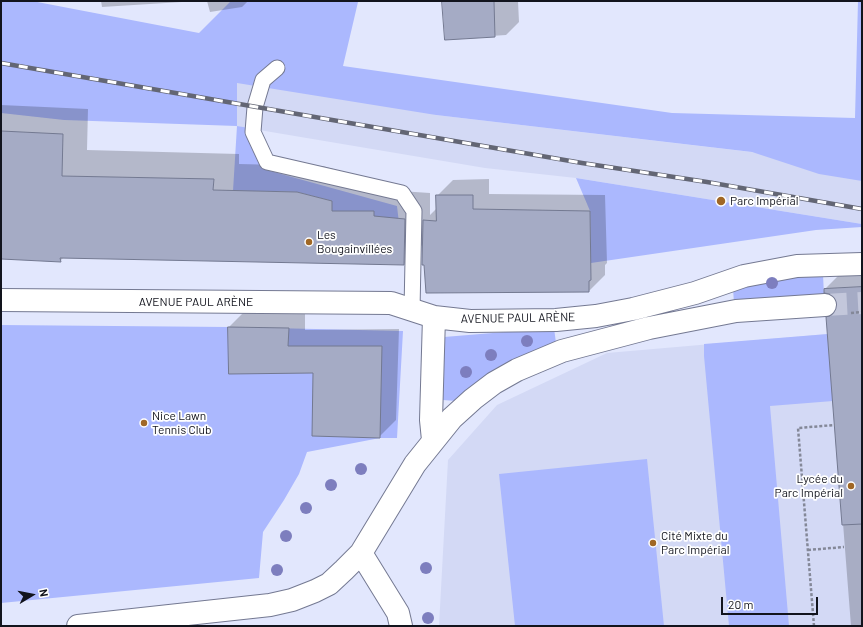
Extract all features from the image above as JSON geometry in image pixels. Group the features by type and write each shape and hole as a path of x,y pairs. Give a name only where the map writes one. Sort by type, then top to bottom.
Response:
{"street":[{"name":"AVENUE PAUL ARÈNE","path":"1,300 392,303 434,317 478,321 556,320 596,316 633,309 695,293 744,276 797,266 862,264"},
{"path":"78,626 270,605 292,600 329,584 361,553 415,464 452,418 494,383 517,370 562,351 624,333 736,311 825,305"},
{"path":"433,440 431,420 434,317"},
{"path":"361,553 398,612 401,626"}],"lane":[{"path":"277,68 263,80 255,107 253,132 267,162 402,193 414,211 412,310"}],"path":[{"path":"814,626 798,428 835,425"},
{"path":"808,550 844,547"}],"shaded area":[{"path":"1,1 32,1 436,115 862,165 862,224 576,178 485,168 63,97"},
{"path":"1,1 32,1 199,33 231,1 371,1 358,2 343,66 672,113 855,118 858,1 862,1 862,181 819,174 752,152 436,115 237,83 237,126 64,120 1,113"},
{"path":"237,126 249,128 263,169 397,206 404,265 374,216 373,211 332,211 332,201 297,192 254,191 252,223 231,223"},
{"path":"576,178 862,224 862,227 816,230 591,263 590,211"},
{"path":"775,274 823,274 824,296 734,303 733,289"},
{"name":"Nice Lawn Tennis Club","path":"1,325 228,327 403,331 397,438 380,438 307,452 299,474 263,532 259,578 1,603"},
{"path":"554,328 556,343 456,401 443,400 444,337"},
{"name":"Cité Mixte du Parc Impérial","path":"862,331 862,626 439,626 448,460 497,405 607,353"},
{"path":"828,334 833,401 770,406 789,626 729,626 704,344"},
{"path":"647,459 664,626 515,626 499,474"}],"building":[{"path":"442,1 494,1 495,37 445,40"},
{"path":"1,131 63,134 62,176 214,179 213,190 297,192 332,201 332,211 374,211 374,216 405,219 404,265 60,258 61,262 1,259"},
{"path":"436,195 473,195 473,209 590,211 591,280 589,281 589,292 426,293 424,265 422,265 423,220 436,221"},
{"name":"Lycée du Parc Impérial","path":"862,287 862,524 842,525 826,317 832,315 836,310 837,305 835,298 830,294 824,293 824,289"},
{"path":"228,327 289,328 288,346 382,346 380,438 312,436 313,373 229,374"}],"tunnel":[{"path":"825,305 862,303"}],"railway":[{"path":"1,63 582,163 707,182 862,209"}],"place":[{"name":"Parc Impérial","path":"721,201"},
{"name":"Les Bougainvillées","path":"309,242"},
{"name":"Nice Lawn Tennis Club","path":"144,423"},
{"name":"Lycée du Parc Impérial","path":"851,486"},
{"name":"Cité Mixte du Parc Impérial","path":"653,543"}]}
